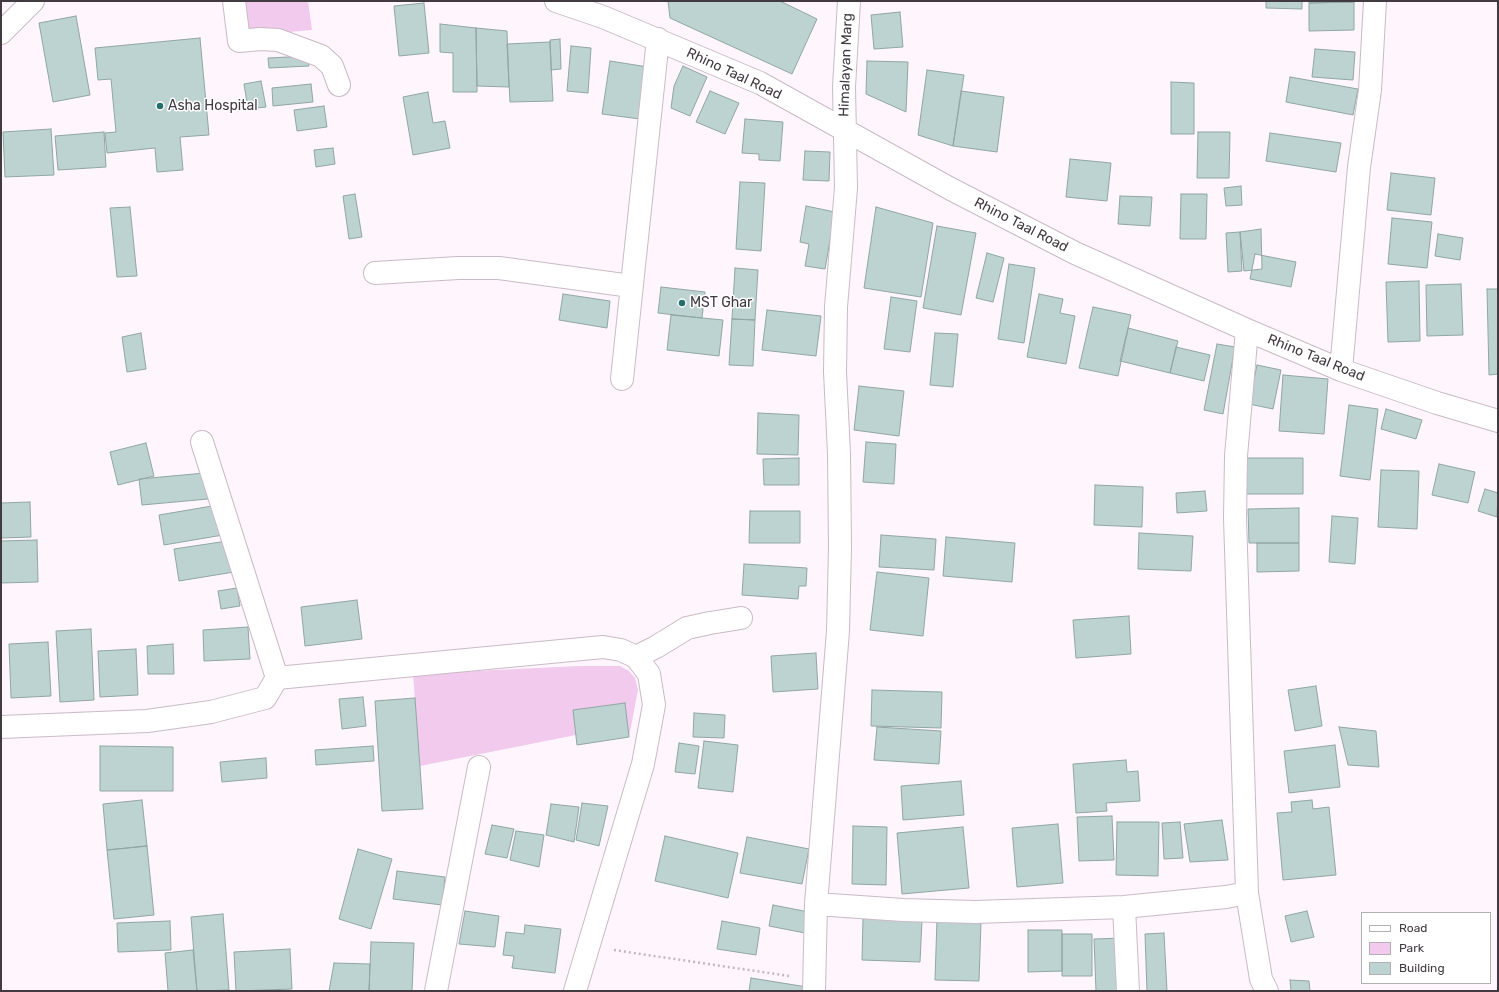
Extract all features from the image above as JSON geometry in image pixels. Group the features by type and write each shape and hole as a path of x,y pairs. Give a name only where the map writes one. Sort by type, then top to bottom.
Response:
{"street":[{"path":"1,33 33,1"},
{"path":"234,1 239,41 260,39 278,40 321,56 332,66 339,85"},
{"name":"Rhino Taal Road","path":"556,1 603,17 658,39 760,83 949,188 1075,253 1247,330 1341,370 1436,403 1498,421"},
{"name":"Himalayan Marg","path":"814,985 816,904 838,631 840,547 836,307 846,188 844,87 848,1"},
{"path":"1341,370 1359,167 1370,90 1375,1"},
{"path":"622,379 658,39"},
{"path":"375,273 458,268 499,268 631,286"},
{"path":"1247,330 1236,456 1235,518 1247,893 1261,979 1267,991"},
{"path":"1,727 147,721 211,712 265,698 277,678 202,442"},
{"path":"636,656 656,647 687,628 741,618"},
{"path":"277,678 603,647 621,650 636,656 649,674 654,705 643,764 576,991"},
{"path":"436,991 479,767"},
{"path":"816,904 902,910 975,912 1124,907 1226,897 1247,893"},
{"path":"1124,907 1128,991"}],"path":[{"path":"590,946 814,985"}],"green space":[{"path":"242,1 308,1 312,30 254,35 245,28"},
{"path":"579,666 620,666 629,671 635,678 638,690 629,737 625,703 573,710 576,735 420,766 413,674"}],"building":[{"path":"668,1 780,1 817,19 792,74 670,18"},
{"path":"1266,1 1302,1 1302,9 1266,8"},
{"path":"1309,1 1354,1 1354,2 1309,3"},
{"path":"1354,2 1354,30 1309,31 1309,3"},
{"path":"424,3 429,53 399,56 394,6"},
{"path":"900,12 903,47 874,49 871,15"},
{"path":"76,16 90,95 53,102 39,23"},
{"path":"440,24 476,28 477,92 453,92 453,53 440,52"},
{"path":"476,28 507,31 509,87 477,86"},
{"name":"Asha Hospital","path":"200,38 209,135 180,137 183,170 157,172 155,148 107,153 105,133 116,132 111,79 98,80 95,48"},
{"path":"560,39 561,69 551,70 550,40"},
{"path":"550,42 553,101 510,102 507,44"},
{"path":"571,46 591,48 588,93 567,91"},
{"path":"1315,49 1355,52 1353,80 1312,77"},
{"path":"308,56 309,66 269,68 268,58"},
{"path":"610,61 648,67 640,119 602,114"},
{"path":"867,61 908,62 906,112 866,94"},
{"path":"683,66 707,77 690,116 671,108 674,86"},
{"path":"927,70 964,75 953,146 918,135"},
{"path":"1290,77 1358,89 1353,115 1286,102"},
{"path":"261,81 266,107 248,109 244,84"},
{"path":"1171,82 1194,83 1194,134 1171,134"},
{"path":"311,84 313,102 273,106 272,88"},
{"path":"710,91 739,103 725,134 696,122"},
{"path":"961,91 1004,97 997,152 953,146"},
{"path":"428,92 433,123 445,121 450,148 413,155 403,97"},
{"path":"324,106 327,127 297,131 294,110"},
{"path":"745,119 783,122 780,161 759,160 759,154 742,153"},
{"path":"51,129 54,175 5,177 3,132"},
{"path":"104,132 106,167 58,170 55,136"},
{"path":"1198,132 1230,132 1229,178 1197,178"},
{"path":"1270,133 1341,143 1336,172 1266,161"},
{"path":"333,148 335,164 316,167 314,150"},
{"path":"805,151 830,152 829,181 803,180"},
{"path":"1070,159 1111,163 1107,201 1066,197"},
{"path":"1391,173 1435,178 1431,215 1387,210"},
{"path":"740,182 765,183 761,251 736,249"},
{"path":"1241,186 1242,205 1226,206 1224,188"},
{"path":"355,194 362,237 349,239 343,196"},
{"path":"1181,194 1207,194 1206,239 1180,239"},
{"path":"1120,196 1152,197 1150,226 1118,224"},
{"path":"806,206 835,212 825,269 805,266 809,244 800,242"},
{"path":"130,207 137,276 117,277 110,208"},
{"path":"876,207 933,223 921,297 864,288"},
{"path":"1392,218 1432,222 1427,268 1388,264"},
{"path":"937,226 976,233 961,315 923,308"},
{"path":"1261,229 1262,269 1244,271 1240,232"},
{"path":"1240,232 1242,271 1228,272 1226,233"},
{"path":"1438,234 1463,238 1460,260 1435,256"},
{"path":"987,253 1004,258 993,302 976,298"},
{"path":"1255,254 1296,262 1291,287 1250,279"},
{"path":"1009,264 1035,268 1024,343 998,339"},
{"path":"735,268 758,270 755,320 732,319"},
{"path":"1419,281 1420,341 1388,342 1386,282"},
{"path":"1461,284 1463,335 1427,336 1426,285"},
{"name":"MST Ghar","path":"661,287 705,292 702,318 658,313"},
{"path":"1487,289 1498,289 1498,374 1489,375"},
{"path":"563,294 610,301 607,328 559,320"},
{"path":"1039,294 1063,299 1060,313 1075,316 1066,364 1027,357"},
{"path":"891,297 917,301 910,352 884,349"},
{"path":"1093,307 1131,315 1118,376 1079,368"},
{"path":"767,310 821,316 816,356 762,350"},
{"path":"671,315 723,320 719,356 667,350"},
{"path":"732,319 755,320 753,366 729,365"},
{"path":"1128,328 1178,341 1170,373 1120,361"},
{"path":"141,333 146,369 127,372 122,337"},
{"path":"935,333 958,334 953,387 930,385"},
{"path":"1217,344 1235,347 1223,414 1204,410"},
{"path":"1176,347 1210,355 1204,381 1170,373"},
{"path":"1257,365 1281,370 1273,409 1249,404"},
{"path":"1283,375 1328,379 1324,434 1279,431"},
{"path":"859,386 904,391 899,436 854,430"},
{"path":"1349,405 1378,409 1370,480 1340,476"},
{"path":"1386,409 1422,420 1416,439 1381,429"},
{"path":"758,413 799,415 798,455 757,454"},
{"path":"866,442 896,444 894,484 863,482"},
{"path":"146,443 154,476 118,485 110,452"},
{"path":"799,458 799,485 764,485 763,459"},
{"path":"1245,458 1303,458 1303,494 1245,494"},
{"path":"1439,464 1475,472 1468,503 1432,495"},
{"path":"1381,470 1419,471 1417,529 1378,527"},
{"path":"205,473 208,499 142,505 139,479"},
{"path":"1095,485 1143,487 1142,527 1094,525"},
{"path":"1485,489 1498,493 1497,517 1478,511"},
{"path":"1205,491 1207,511 1177,513 1176,493"},
{"path":"30,502 31,537 1,538 1,503"},
{"path":"218,505 223,535 164,545 159,515"},
{"path":"1299,508 1299,543 1249,543 1248,509"},
{"path":"750,511 800,511 800,543 749,543"},
{"path":"1332,516 1358,518 1355,564 1329,562"},
{"path":"1139,533 1193,536 1191,571 1138,569"},
{"path":"881,535 936,539 934,570 879,567"},
{"path":"946,537 1015,543 1012,582 943,576"},
{"path":"37,540 38,582 1,583 1,541"},
{"path":"234,540 240,571 179,581 174,549"},
{"path":"1257,543 1299,543 1299,571 1257,572"},
{"path":"744,564 807,568 806,586 799,586 798,599 742,595"},
{"path":"877,572 929,578 923,636 870,630"},
{"path":"237,588 240,606 221,609 218,591"},
{"path":"357,600 362,639 305,646 301,607"},
{"path":"1129,616 1131,654 1076,658 1073,620"},
{"path":"248,627 250,659 204,661 203,630"},
{"path":"91,629 94,700 60,702 56,631"},
{"path":"48,642 51,696 11,698 9,644"},
{"path":"173,644 174,674 148,674 147,646"},
{"path":"136,649 138,695 100,697 98,651"},
{"path":"816,653 818,689 773,692 771,656"},
{"path":"1316,686 1322,726 1295,731 1288,690"},
{"path":"872,690 942,692 941,728 871,726"},
{"path":"363,697 366,726 342,729 339,699"},
{"path":"415,698 423,809 382,811 375,701"},
{"path":"625,703 629,737 577,745 573,710"},
{"path":"694,713 725,715 724,738 693,737"},
{"path":"877,727 941,731 939,764 874,760"},
{"path":"1339,727 1376,731 1379,767 1348,765"},
{"path":"704,741 738,745 733,792 698,788"},
{"path":"679,743 699,746 695,774 675,772"},
{"path":"1335,745 1340,787 1289,793 1284,751"},
{"path":"100,746 173,747 173,791 100,791"},
{"path":"373,746 374,761 316,765 315,750"},
{"path":"266,758 267,778 222,782 220,762"},
{"path":"1126,760 1127,772 1138,771 1140,801 1106,803 1107,811 1076,813 1073,764"},
{"path":"961,781 964,815 903,820 901,786"},
{"path":"142,800 147,846 107,850 103,804"},
{"path":"1312,800 1313,809 1329,807 1336,875 1283,880 1277,813 1292,812 1291,802"},
{"path":"582,803 608,806 599,846 576,840"},
{"path":"551,804 579,807 574,842 546,835"},
{"path":"1112,816 1114,860 1079,861 1077,817"},
{"path":"1222,820 1228,860 1190,862 1184,824"},
{"path":"1117,822 1159,822 1158,876 1116,875"},
{"path":"1180,822 1183,858 1164,859 1162,823"},
{"path":"1058,824 1063,883 1017,887 1012,828"},
{"path":"492,825 514,829 507,858 485,854"},
{"path":"853,826 887,827 886,885 852,884"},
{"path":"963,827 969,888 902,894 897,833"},
{"path":"516,831 544,835 539,867 510,860"},
{"path":"665,836 738,853 728,898 655,881"},
{"path":"747,837 809,849 802,884 740,873"},
{"path":"147,846 154,915 114,919 107,850"},
{"path":"358,849 392,859 371,929 339,919"},
{"path":"397,871 445,877 442,905 393,899"},
{"path":"773,905 809,912 805,933 769,926"},
{"path":"465,911 499,916 495,947 459,944"},
{"path":"1307,911 1314,937 1291,942 1285,916"},
{"path":"223,914 229,990 197,991 191,917"},
{"path":"863,918 922,920 920,962 862,960"},
{"path":"937,920 981,922 979,981 935,980"},
{"path":"170,921 171,950 118,952 117,923"},
{"path":"722,921 760,928 756,955 717,949"},
{"path":"525,925 561,929 555,973 512,968 514,956 503,955 506,932 524,934"},
{"path":"1028,930 1062,930 1062,971 1028,972"},
{"path":"1164,933 1167,991 1147,991 1145,934"},
{"path":"1062,934 1092,934 1092,976 1062,976"},
{"path":"1122,938 1123,991 1096,991 1094,939"},
{"path":"371,942 414,943 412,991 369,991"},
{"path":"290,949 292,989 236,991 234,952"},
{"path":"193,950 197,991 168,991 165,953"},
{"path":"334,963 370,964 369,991 329,991"},
{"path":"751,978 807,987 806,991 749,991"},
{"path":"1290,980 1309,981 1310,991 1291,991"}],"place":[{"name":"Asha Hospital","path":"160,106"},
{"name":"MST Ghar","path":"682,303"}]}
